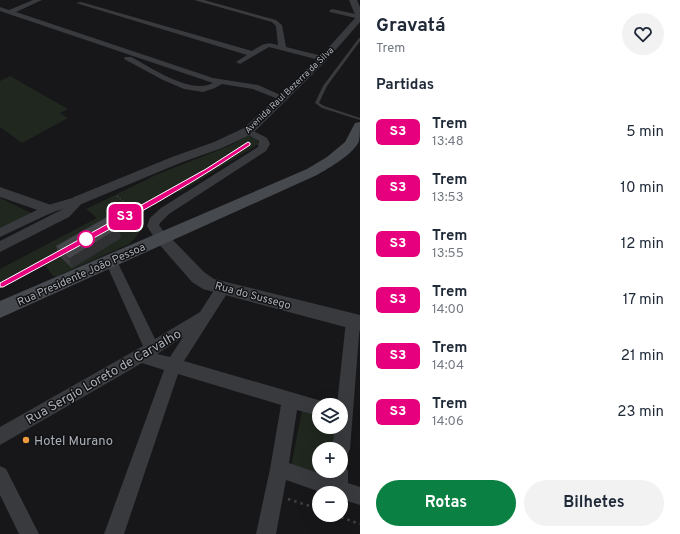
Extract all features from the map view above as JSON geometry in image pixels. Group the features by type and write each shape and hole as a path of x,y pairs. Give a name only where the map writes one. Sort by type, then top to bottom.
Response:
{"main road":[{"name":"Rua Presidente João Pessoa","path":"0,310 312,172 332,160 351,144 359,128"}],"street":[{"path":"10,12 39,0"},
{"path":"197,0 269,19 278,23 282,47"},
{"path":"352,0 360,17"},
{"path":"79,2 253,54"},
{"path":"0,9 220,82 255,86 283,98"},
{"path":"332,11 360,17"},
{"name":"Avenida Raul Bezerra da Silva","path":"0,234 49,209 79,200 110,188 176,160 218,145 248,131 323,59 360,17"},
{"path":"91,39 97,45 188,87 202,90 214,86 220,82"},
{"path":"240,62 267,45 282,47 323,59"},
{"path":"163,76 179,68"},
{"path":"163,239 153,226 154,221 165,211 262,149 265,144 264,140 248,131"},
{"path":"0,192 65,214"},
{"name":"Avenida Raul Bezerra da Silva","path":"0,247 65,214 79,200"},
{"name":"Rua do Sussego","path":"163,239 198,277 210,284 356,322"},
{"path":"111,261 146,352 173,366 312,406"},
{"path":"114,534 173,366 223,288"},
{"name":"Rua Sergio Loreto de Carvalho","path":"0,436 146,352 206,315"},
{"path":"345,398 356,322"},
{"path":"266,534 279,469 290,400"},
{"path":"279,469 338,479 360,496"},
{"path":"0,474 30,534"}],"lane":[{"path":"359,128 317,103 325,86 360,39"}],"path":[{"path":"110,188 130,209 134,211 148,202 152,202 165,211"},
{"path":"274,494 312,507"},
{"path":"348,520 360,524"}],"shaded area":[{"path":"10,76 68,109 60,113 68,118 22,143 0,127 0,81"},
{"path":"249,135 255,137 259,144 180,192 175,190 132,214 142,222 141,229 129,244 57,276 53,276 45,265 131,214 0,288 0,269 97,218 86,209 156,175 229,146"},
{"path":"0,198 31,213 31,215 0,231"},
{"path":"302,411 312,414 312,434 337,434 337,442 312,442 312,472 291,466"}],"building":[{"path":"107,217 119,228 69,259 56,246"}],"railway":[{"path":"104,229 208,170 246,145"},
{"path":"0,285 69,248"}],"train":[{"name":"S3","path":"0,285 77,244 208,170 248,144"}],"place":[{"name":"Hotel Murano","path":"26,440"}]}
